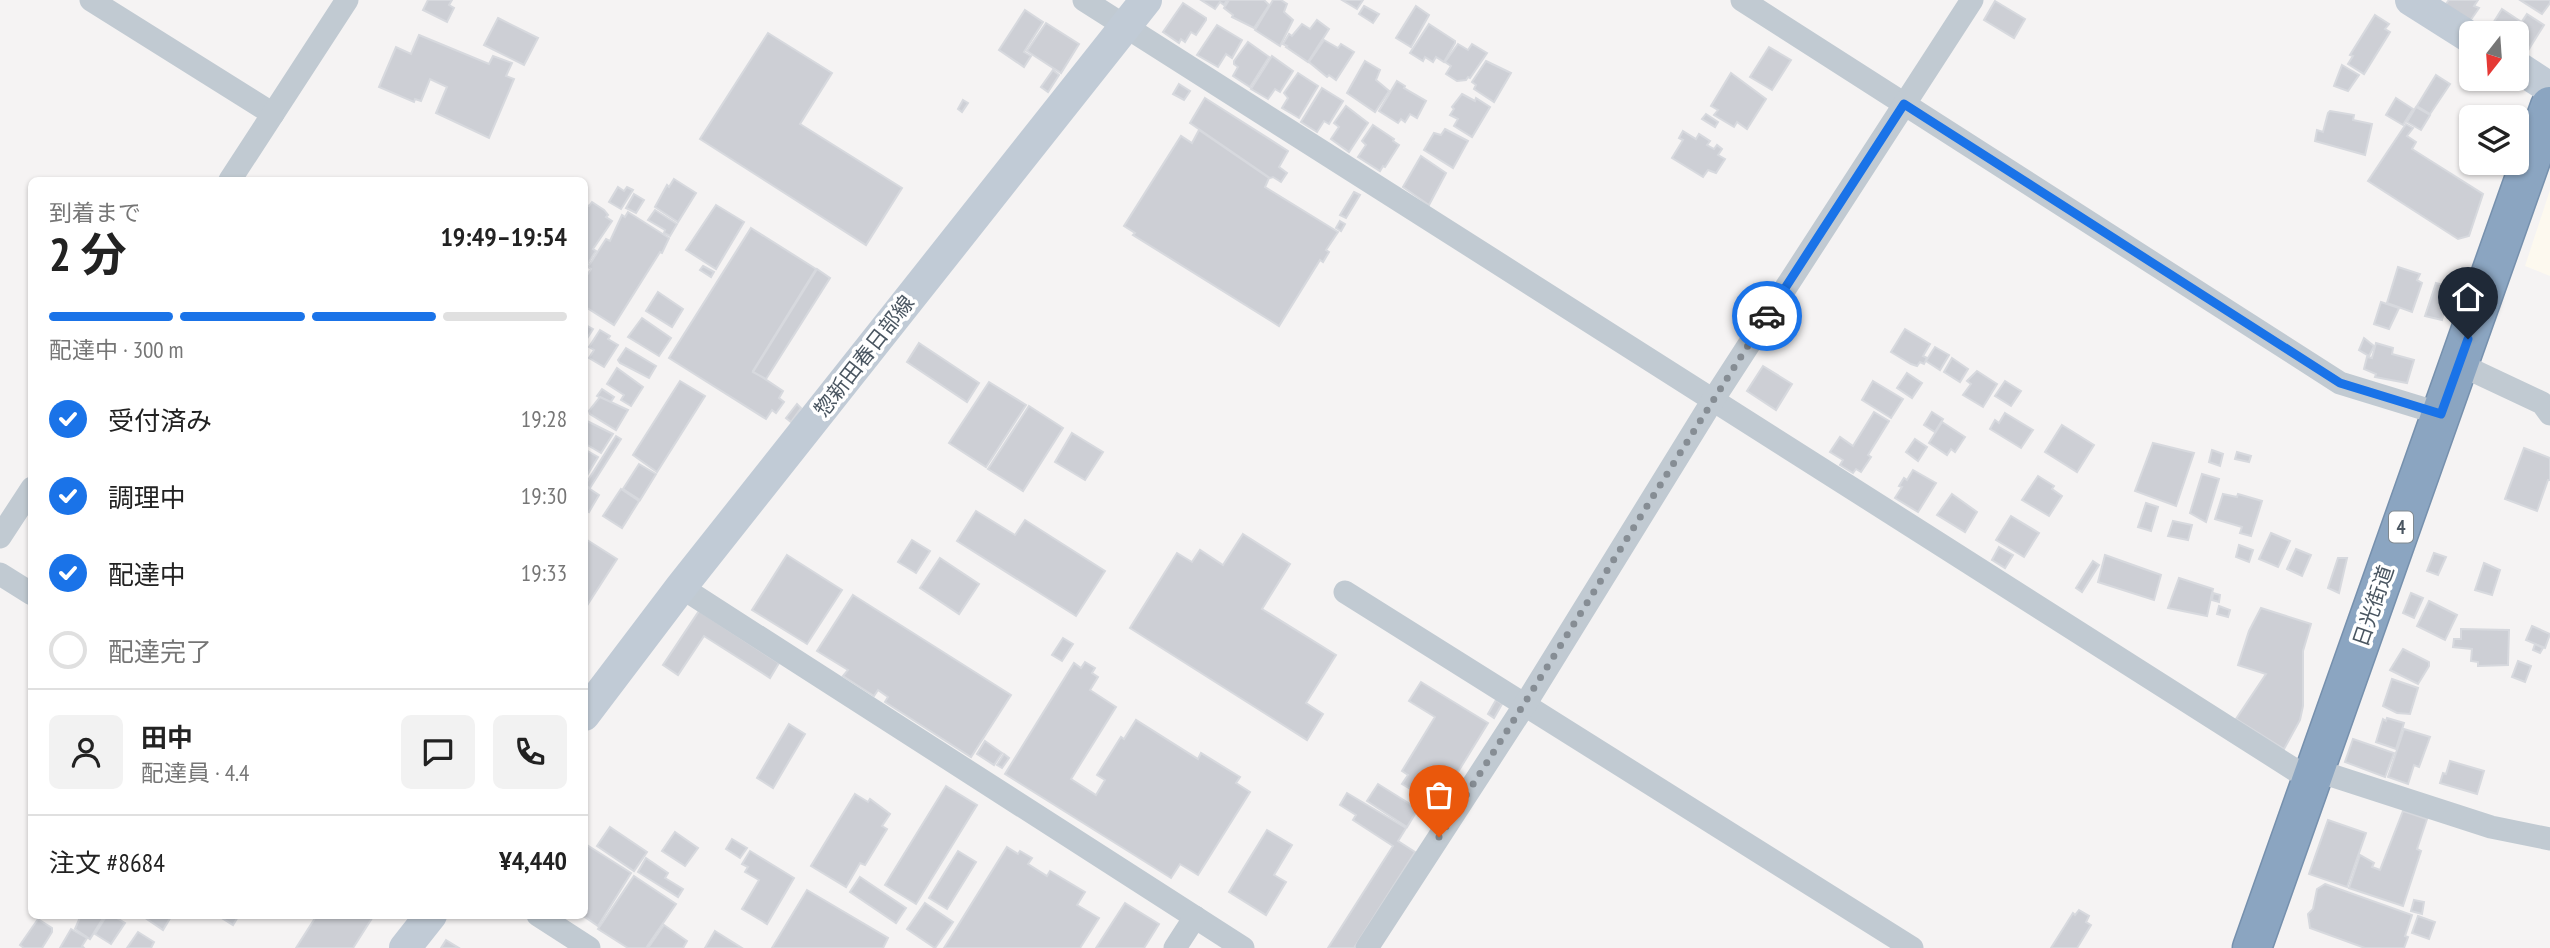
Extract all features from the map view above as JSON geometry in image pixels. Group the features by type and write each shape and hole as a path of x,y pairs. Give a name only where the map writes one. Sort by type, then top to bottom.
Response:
{"highway":[{"name":"日光街道","path":"2252,948 2550,103"}],"main road":[{"name":"惣新田春日部線","path":"588,710 681,587 1146,0"},
{"path":"2412,0 2459,30"},
{"path":"2529,80 2550,103"},
{"path":"405,948 428,919"}],"street":[{"path":"91,0 273,114"},
{"path":"232,177 347,0"},
{"path":"1084,0 2295,770 2315,770 2491,827 2550,839"},
{"path":"1742,0 2340,383 2441,414"},
{"path":"1367,948 1525,703 1713,400 1972,0"},
{"path":"2459,364 2542,403 2550,414"},
{"path":"0,537 28,494"},
{"path":"0,574 28,592"},
{"path":"681,587 1243,948"},
{"path":"1345,592 1912,948"},
{"path":"1175,948 1195,917"},
{"path":"544,919 589,948"}],"shaded area":[{"path":"2550,190 2550,276 2525,266"}],"building":[{"path":"428,0 452,0 449,5 454,8 447,22 423,10"},
{"path":"1201,0 1227,0 1224,5 1220,2 1215,9"},
{"path":"1229,0 1264,0 1269,5 1254,28 1232,17 1224,8"},
{"path":"1273,0 1281,0 1287,4 1284,12 1293,20 1280,46 1255,30"},
{"path":"1342,0 1363,0 1357,9"},
{"path":"2449,0 2478,0 2474,6 2479,8 2470,21 2445,5"},
{"path":"2520,0 2550,0 2550,3 2542,14"},
{"path":"1995,1 2025,19 2014,38 1984,20"},
{"path":"1183,3 1206,20 1196,35 1191,32 1185,42 1181,39 1179,43 1163,32"},
{"path":"1364,6 1379,14 1373,23 1359,14"},
{"path":"1416,6 1429,15 1411,47 1396,38"},
{"path":"2502,9 2520,21 2494,21"},
{"path":"1025,10 1043,22 1024,52 1031,56 1024,67 999,50"},
{"path":"2527,14 2544,25 2529,49 2529,21 2522,21"},
{"path":"2375,15 2389,24 2385,29 2390,32 2364,74 2348,64 2353,56 2350,55"},
{"path":"498,18 538,38 524,65 484,45"},
{"path":"1317,20 1329,29 1308,62 1283,44 1289,34 1292,36 1302,24 1310,29"},
{"path":"1046,23 1079,44 1061,73 1027,51"},
{"path":"1429,24 1455,41 1444,62 1436,57 1433,62 1425,57 1423,61 1410,53"},
{"path":"1217,25 1242,40 1232,58 1226,54 1218,67 1197,55"},
{"path":"768,33 832,73 800,124 902,188 866,245 700,139"},
{"path":"419,35 489,64 493,56 512,63 506,76 514,79 489,138 436,113 447,87 430,79 421,101 415,99 414,102 379,87 396,47 411,54"},
{"path":"1324,40 1338,48 1341,44 1354,52 1336,80 1329,75 1327,77 1309,62"},
{"path":"1248,42 1269,57 1250,87 1233,76 1238,67 1234,61"},
{"path":"1458,44 1468,50 1472,44 1487,53 1470,78 1457,81 1446,74 1451,66 1445,62"},
{"path":"1769,47 1791,60 1772,90 1750,77"},
{"path":"1272,56 1293,71 1280,92 1275,89 1268,99 1251,89"},
{"path":"1365,61 1380,70 1376,80 1389,91 1375,112 1347,93"},
{"path":"1486,61 1511,73 1494,102 1474,89 1476,85 1472,82"},
{"path":"2342,65 2359,75 2348,91 2334,86"},
{"path":"1053,70 1059,75 1048,92 1041,87"},
{"path":"1298,73 1318,86 1299,118 1282,108 1288,98 1284,93"},
{"path":"1731,73 1766,99 1747,129 1737,122 1734,127 1714,115 1718,110 1711,106"},
{"path":"2436,75 2450,84 2430,114 2417,106"},
{"path":"1397,81 1426,101 1417,118 1410,114 1405,122 1401,119 1398,123 1379,111"},
{"path":"1179,84 1190,91 1184,100 1173,94"},
{"path":"1322,88 1343,101 1329,124 1324,121 1317,132 1301,122"},
{"path":"1462,94 1475,101 1476,98 1490,107 1472,137 1454,126 1458,119 1450,115 1454,109 1452,107"},
{"path":"1205,98 1288,151 1279,167 1287,173 1281,182 1270,178 1190,123"},
{"path":"2396,98 2413,109 2403,125 2386,115"},
{"path":"963,100 968,103 962,112 958,109"},
{"path":"1346,106 1368,123 1349,152 1331,139 1339,127 1334,123"},
{"path":"2416,107 2430,115 2421,130 2407,122"},
{"path":"2330,111 2354,115 2353,120 2372,124 2365,155 2315,141 2317,130 2323,132"},
{"path":"1706,114 1718,122 1715,127 1702,119"},
{"path":"2406,124 2413,128 2407,136 2416,142 2412,149 2483,194 2469,236 2458,239 2368,181"},
{"path":"1373,125 1399,145 1380,171 1358,157 1366,145 1362,141"},
{"path":"1445,129 1468,141 1453,168 1424,150 1434,133 1441,135"},
{"path":"1199,130 1269,178 1265,187 1338,232 1326,250 1329,252 1323,262 1320,260 1279,326 1133,235 1135,233 1124,226 1181,136 1192,143"},
{"path":"1683,131 1696,139 1699,134 1710,141 1707,145 1714,149 1717,145 1722,149 1718,155 1725,159 1716,173 1708,170 1703,177 1672,158 1683,140 1679,138"},
{"path":"1421,156 1446,173 1429,205 1403,187"},
{"path":"674,179 696,193 678,222 655,207 667,185 669,187"},
{"path":"618,187 624,191 627,187 633,190 621,209 609,202"},
{"path":"1354,192 1360,195 1346,218 1340,215"},
{"path":"634,194 644,200 636,213 626,208"},
{"path":"592,202 604,210 608,215 606,217 612,221 593,249 596,251 588,263 588,206"},
{"path":"716,205 744,222 716,269 686,250"},
{"path":"655,210 677,224 670,236 648,220"},
{"path":"628,212 669,238 614,325 588,309 588,274 591,269 588,267 606,239 610,241 622,215 625,217"},
{"path":"1340,221 1345,224 1341,231 1336,228"},
{"path":"751,228 816,269 753,371 783,391 779,398 784,402 776,413 772,410 766,419 669,358"},
{"path":"703,266 714,272 711,277 700,270"},
{"path":"2398,267 2420,274 2417,280 2422,283 2412,312 2387,303"},
{"path":"817,269 830,278 766,379 753,372"},
{"path":"2436,283 2450,287 2442,320 2425,316"},
{"path":"658,292 683,309 672,327 646,311"},
{"path":"2381,302 2399,308 2389,329 2374,324"},
{"path":"642,318 671,338 659,356 628,337"},
{"path":"1905,329 1930,344 1923,356 1927,358 1924,364 1911,364 1891,352"},
{"path":"600,330 618,345 604,367 589,358 594,350 589,347"},
{"path":"2364,338 2374,346 2369,356 2359,350"},
{"path":"919,343 979,383 967,402 907,362"},
{"path":"2376,343 2393,348 2392,354 2414,360 2407,383 2375,377 2376,374 2364,369 2367,357 2372,358"},
{"path":"1935,347 1949,355 1940,370 1926,361"},
{"path":"626,348 656,366 649,378 620,363 618,360"},
{"path":"1952,358 1968,369 1960,382 1944,372"},
{"path":"1763,366 1792,384 1776,410 1747,391"},
{"path":"617,368 643,387 631,406 621,400 624,395 607,384"},
{"path":"1977,371 1997,384 1983,407 1963,395 1971,384 1967,381"},
{"path":"1907,373 1922,383 1912,398 1897,388"},
{"path":"680,381 705,396 657,472 633,455"},
{"path":"1873,381 1903,399 1891,418 1862,400"},
{"path":"2005,381 2021,391 2011,406 1995,396"},
{"path":"989,382 1026,405 986,467 949,443"},
{"path":"602,389 614,397 610,403 597,396"},
{"path":"600,397 628,410 616,430 590,414 589,411"},
{"path":"797,404 801,408 791,422 786,418"},
{"path":"1029,406 1063,428 1023,491 988,469"},
{"path":"1874,412 1889,421 1861,472 1856,469 1853,473 1840,465 1843,460 1830,452 1840,437 1853,446"},
{"path":"1932,412 1943,419 1935,432 1924,425"},
{"path":"2005,413 2033,430 2021,448 1990,429 1995,420 1999,423"},
{"path":"588,422 613,434 601,453 588,445"},
{"path":"1942,422 1965,437 1955,452 1951,449 1947,455 1929,443"},
{"path":"2062,425 2094,445 2077,472 2045,452"},
{"path":"1072,433 1103,452 1085,480 1055,462"},
{"path":"616,436 621,439 590,488 588,480"},
{"path":"1915,439 1927,447 1918,461 1906,452"},
{"path":"2153,443 2194,453 2176,506 2135,491"},
{"path":"2524,448 2550,458 2550,480 2537,511 2505,499"},
{"path":"2212,450 2223,454 2220,466 2209,462"},
{"path":"588,451 598,457 588,474"},
{"path":"2237,452 2251,456 2249,462 2235,459"},
{"path":"639,464 656,474 640,500 623,489"},
{"path":"1913,470 1936,483 1918,512 1895,498 1904,478 1907,480"},
{"path":"2202,474 2219,479 2206,522 2190,513"},
{"path":"2038,476 2054,486 2052,489 2062,496 2049,516 2022,500"},
{"path":"588,488 599,495 588,511"},
{"path":"621,489 639,501 622,528 603,516"},
{"path":"1952,494 1977,512 1965,532 1937,515"},
{"path":"2223,494 2237,497 2238,494 2262,501 2251,536 2240,533 2242,527 2215,519"},
{"path":"2146,503 2158,507 2151,531 2138,527"},
{"path":"976,511 1015,535 1025,520 1105,571 1076,616 957,541"},
{"path":"2011,516 2039,533 2024,557 1996,540"},
{"path":"2173,521 2192,525 2188,540 2168,536"},
{"path":"2271,533 2290,541 2278,567 2259,559"},
{"path":"1243,534 1290,564 1262,609 1336,655 1306,703 1323,714 1307,740 1130,628 1177,553 1192,562 1200,550 1223,565"},
{"path":"912,540 930,551 916,573 898,562"},
{"path":"588,541 617,559 588,604"},
{"path":"2239,545 2253,550 2249,562 2236,557"},
{"path":"1999,547 2013,555 2005,568 1992,560"},
{"path":"2296,549 2311,555 2302,576 2287,569"},
{"path":"2434,553 2446,557 2438,575 2427,571"},
{"path":"787,555 842,590 807,644 752,610"},
{"path":"2105,555 2161,575 2154,600 2098,582"},
{"path":"940,558 979,584 959,614 920,588"},
{"path":"2338,558 2347,558 2339,593 2328,588"},
{"path":"2093,561 2099,565 2082,592 2076,588"},
{"path":"2484,563 2500,570 2492,595 2475,590"},
{"path":"2179,578 2213,589 2207,616 2168,608"},
{"path":"2213,593 2220,595 2219,602 2212,600"},
{"path":"2411,593 2423,598 2414,618 2403,613"},
{"path":"853,595 1011,695 971,757 885,702 888,697 878,690 874,696 843,676 848,670 817,651"},
{"path":"2429,601 2457,615 2445,640 2417,626"},
{"path":"2219,606 2230,610 2228,617 2217,614"},
{"path":"2261,608 2311,624 2303,651 2303,706 2300,720 2284,749 2236,719 2266,674 2238,665 2249,631"},
{"path":"699,611 779,663 770,678 704,636 678,675 663,665"},
{"path":"2532,626 2550,634 2545,648 2526,640"},
{"path":"2461,629 2509,630 2508,665 2478,666 2478,662 2471,661 2472,649 2453,647 2454,639 2461,639"},
{"path":"1063,638 1073,644 1062,661 1052,655"},
{"path":"2535,644 2543,648 2540,653 2533,650"},
{"path":"2403,649 2429,662 2418,684 2390,670"},
{"path":"2518,661 2531,666 2525,682 2512,677"},
{"path":"1085,662 1095,668 1092,673 1098,677 1090,690 1116,707 1071,779 1096,795 1105,780 1097,775 1121,737 1124,739 1136,720 1198,759 1201,753 1240,777 1236,783 1250,792 1198,875 1180,864 1171,878 1005,774 1074,663 1081,668"},
{"path":"2392,679 2418,688 2410,714 2397,713 2383,706"},
{"path":"1421,682 1488,723 1442,798 1439,795 1434,803 1402,784 1408,775 1402,771 1435,717 1409,701"},
{"path":"1496,700 1502,704 1494,718 1488,714"},
{"path":"2387,718 2404,723 2396,749 2376,742 2383,719 2386,721"},
{"path":"789,724 805,734 773,788 757,778"},
{"path":"2404,729 2430,737 2419,767 2414,765 2408,784 2388,777"},
{"path":"2353,739 2394,753 2385,777 2345,762"},
{"path":"985,741 1002,753 994,765 977,754"},
{"path":"1004,754 1009,758 1002,768 997,765"},
{"path":"2450,761 2484,771 2477,794 2440,783"},
{"path":"1378,784 1418,809 1407,827 1367,801"},
{"path":"946,786 977,805 916,904 885,885"},
{"path":"1347,793 1406,828 1398,841 1415,852 1354,948 1328,948 1393,846 1353,820 1356,815 1340,805"},
{"path":"855,794 868,802 870,799 890,814 882,826 887,829 865,865 860,863 846,887 811,866"},
{"path":"2403,811 2427,819 2417,849 2421,851 2403,906 2349,888 2360,855 2374,863 2372,867 2380,870"},
{"path":"2328,820 2366,833 2347,887 2309,874"},
{"path":"610,827 647,852 634,871 597,846"},
{"path":"1267,830 1292,845 1274,875 1286,882 1266,915 1229,892"},
{"path":"675,832 698,848 685,866 662,851"},
{"path":"732,839 747,848 740,858 726,849"},
{"path":"588,846 631,873 598,926 588,919"},
{"path":"1007,847 1032,858 1028,864 1047,876 1050,871 1085,892 1077,905 1099,918 1080,948 944,948"},
{"path":"750,851 794,878 767,924 742,909 759,880 745,872 748,867 742,864"},
{"path":"958,851 976,862 947,909 929,898"},
{"path":"646,858 668,873 665,878 683,889 678,897 638,872"},
{"path":"634,876 676,904 646,948 628,948 598,929"},
{"path":"860,877 906,908 896,923 850,892"},
{"path":"2325,884 2412,915 2404,948 2365,948 2310,928 2308,914 2313,909 2317,889"},
{"path":"807,890 888,938 883,948 772,948"},
{"path":"2414,900 2424,902 2422,914 2411,911"},
{"path":"925,903 953,922 935,948 907,929"},
{"path":"1125,903 1159,924 1144,948 1096,948"},
{"path":"2079,910 2089,916 2086,922 2091,925 2077,948 2051,948 2073,913 2075,915"},
{"path":"2418,916 2435,922 2429,939 2412,933"},
{"path":"38,919 52,928 52,932 42,948 24,948 20,945"},
{"path":"79,919 102,919 90,939 75,929"},
{"path":"104,919 118,919 125,923 111,944 95,934"},
{"path":"147,919 170,919 163,930"},
{"path":"223,919 237,919 233,925"},
{"path":"314,919 371,919 353,948 296,948"},
{"path":"664,925 687,941 683,948 648,948"},
{"path":"71,929 87,938 82,946 84,948 60,948"},
{"path":"715,931 742,948 705,948"},
{"path":"138,932 154,942 151,948 127,948"},
{"path":"446,940 459,948 441,948"}],"way so far":[{"path":"1439,837 1767,316"}],"route":[{"path":"1767,316 1904,104 2340,383 2441,414 2468,339"}]}
